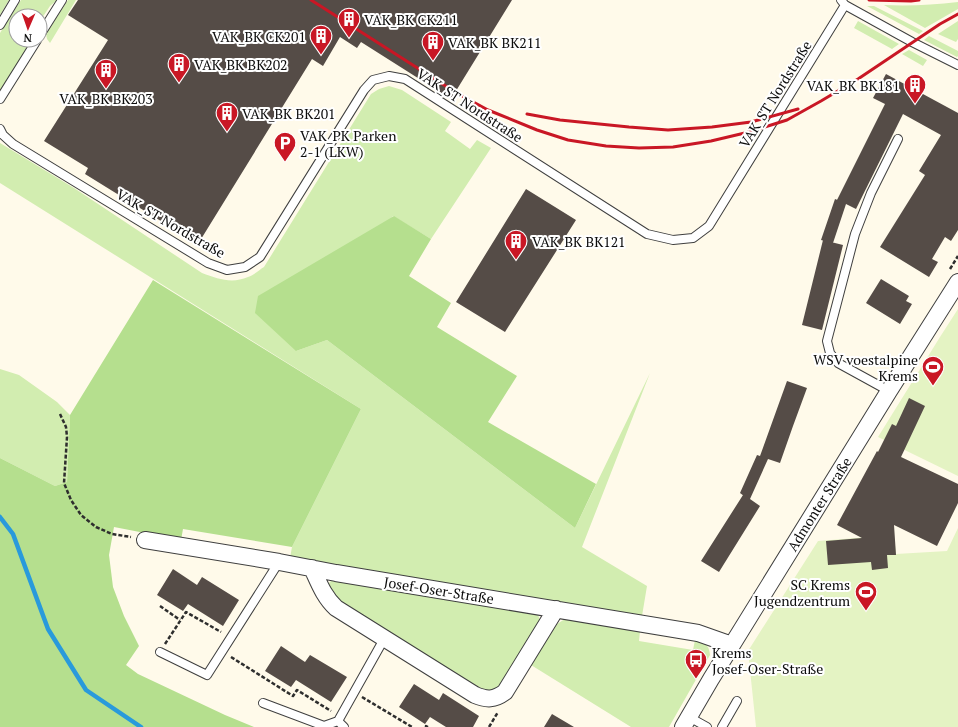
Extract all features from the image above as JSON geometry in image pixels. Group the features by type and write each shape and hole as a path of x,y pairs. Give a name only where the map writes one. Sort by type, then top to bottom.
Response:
{"street":[{"name":"Admonter Straße","path":"686,722 889,391 958,282"},
{"name":"Josef-Oser-Straße","path":"145,540 698,633 732,645"},
{"path":"312,568 329,602 336,608 475,695 483,698 490,699 505,692 556,609"}],"lane":[{"path":"0,25 15,0"},
{"path":"48,22 62,0"},
{"path":"843,2 912,42 958,65"},
{"name":"VAK_ST Nordstraße","path":"1,132 13,144 208,263 227,270 245,268 260,257 364,90 374,80 389,76 405,79 647,234 672,240 693,238 709,226 843,2"},
{"path":"0,100 32,48"},
{"path":"889,391 838,363 830,353 827,341 855,234 871,193 898,139"},
{"path":"160,652 207,675 279,562"},
{"path":"263,703 324,726 339,719 384,639"},
{"path":"722,727 738,701"},
{"path":"339,719 344,727"},
{"path":"686,722 707,727"}],"path":[{"path":"60,414 66,427 64,483 71,500 81,515 96,527 112,534 145,540"},
{"path":"160,606 180,620"},
{"path":"160,652 186,612 230,637"},
{"path":"222,651 293,696 297,690 339,719"},
{"path":"354,692 412,727"}],"green space":[{"path":"0,0 9,0 0,15"},
{"path":"21,0 57,0 48,9 16,8"},
{"path":"68,0 76,0 50,43 48,40 48,31"},
{"path":"958,2 958,9 925,28 884,5 921,5"},
{"path":"867,6 874,6 923,31 919,34"},
{"path":"8,20 8,48 27,48 0,93 0,33"},
{"path":"858,21 899,44 892,49 854,28"},
{"path":"958,21 958,39 956,42 938,34"},
{"path":"929,36 958,51 958,56 957,57 924,40"},
{"path":"909,50 927,60 923,66 902,54"},
{"path":"389,86 402,90 451,122 445,131 470,149 477,140 491,148 431,239 393,216 296,351 327,340 575,528 650,373 582,547 647,586 642,616 290,558 292,547 361,409 0,183 0,143 74,188 202,273 225,280 242,279 252,275 264,267 371,94 379,89"},
{"path":"394,216 431,239 409,276 451,303 437,327 517,376 488,422 596,484 575,528 327,340 296,351 255,313 258,296"},
{"path":"153,280 361,409 292,547 183,529 181,540 114,527 109,555 113,587 124,616 139,646 126,665 138,674 254,727 0,727 0,458 55,486 67,482 70,415"},
{"name":"WSV voestalpine Krems","path":"958,309 958,476 878,437"},
{"path":"0,369 19,375 57,402 70,415 67,482 55,486 0,458"},
{"name":"SC Krems Jugendzentrum","path":"958,528 958,727 756,727 748,651 818,541 894,535 896,554 947,551"},
{"path":"332,580 536,613 539,617 540,623 497,690 484,692 339,605 328,586"},
{"path":"565,619 640,631 639,641 693,650 695,640 706,644 709,648 710,655 669,727 631,727 531,665 557,624"}],"building":[{"path":"78,0 512,0 451,99 361,42 357,48 340,37 323,66 312,59 198,244 85,174 88,168 44,141 108,40 68,15"},
{"path":"886,74 958,113 958,230 951,241 945,237 932,259 938,262 929,277 880,247 925,175 919,171 941,135 903,114 856,209 846,204 833,243 821,240 835,199 837,200 885,104 873,98"},
{"name":"VAK_BK BK121","path":"526,189 576,220 505,332 456,302"},
{"path":"823,240 843,245 822,330 802,325"},
{"path":"881,279 909,296 906,301 912,304 900,324 866,303"},
{"path":"787,381 807,388 780,463 768,459 750,499 760,506 719,572 701,561 743,495 740,493 757,455 760,456"},
{"path":"909,398 925,406 901,457 958,484 958,503 937,546 894,525 896,555 887,555 888,568 872,570 871,562 828,565 826,541 862,538 837,525 892,424 896,426"},
{"path":"173,569 197,585 202,577 239,600 223,626 188,604 183,611 157,595"},
{"path":"281,646 305,662 310,655 347,677 331,702 296,680 291,687 265,671"},
{"path":"414,684 439,700 443,693 479,716 473,727 446,727 430,717 425,724 399,707"},
{"path":"552,714 574,727 544,727"}],"waterway":[{"path":"0,517 13,534 48,629 86,690 141,727"}],"railway":[{"path":"311,0 455,92 488,110 537,130 568,140 606,146 639,148 673,147 711,141 749,132 787,120 858,79 940,24 958,14"},
{"path":"869,0 919,0"},
{"path":"527,114 560,120 668,130 712,127 751,122 798,109"}],"place":[{"name":"VAK_BK CK211","path":"349,38"},
{"name":"VAK_BK CK201","path":"321,56"},
{"name":"VAK_BK BK211","path":"433,62"},
{"name":"VAK_BK BK202","path":"179,84"},
{"name":"VAK_BK BK203","path":"106,90"},
{"name":"VAK_BK BK181","path":"915,104"},
{"name":"VAK_BK BK201","path":"227,132"},
{"name":"VAK_PK Parken 2-1 (LKW)","path":"285,162"},
{"name":"VAK_BK BK121","path":"516,260"},
{"name":"WSV voestalpine Krems","path":"933,386"},
{"name":"SC Krems Jugendzentrum","path":"866,612"},
{"name":"Krems Josef-Oser-Straße","path":"696,680"}]}
